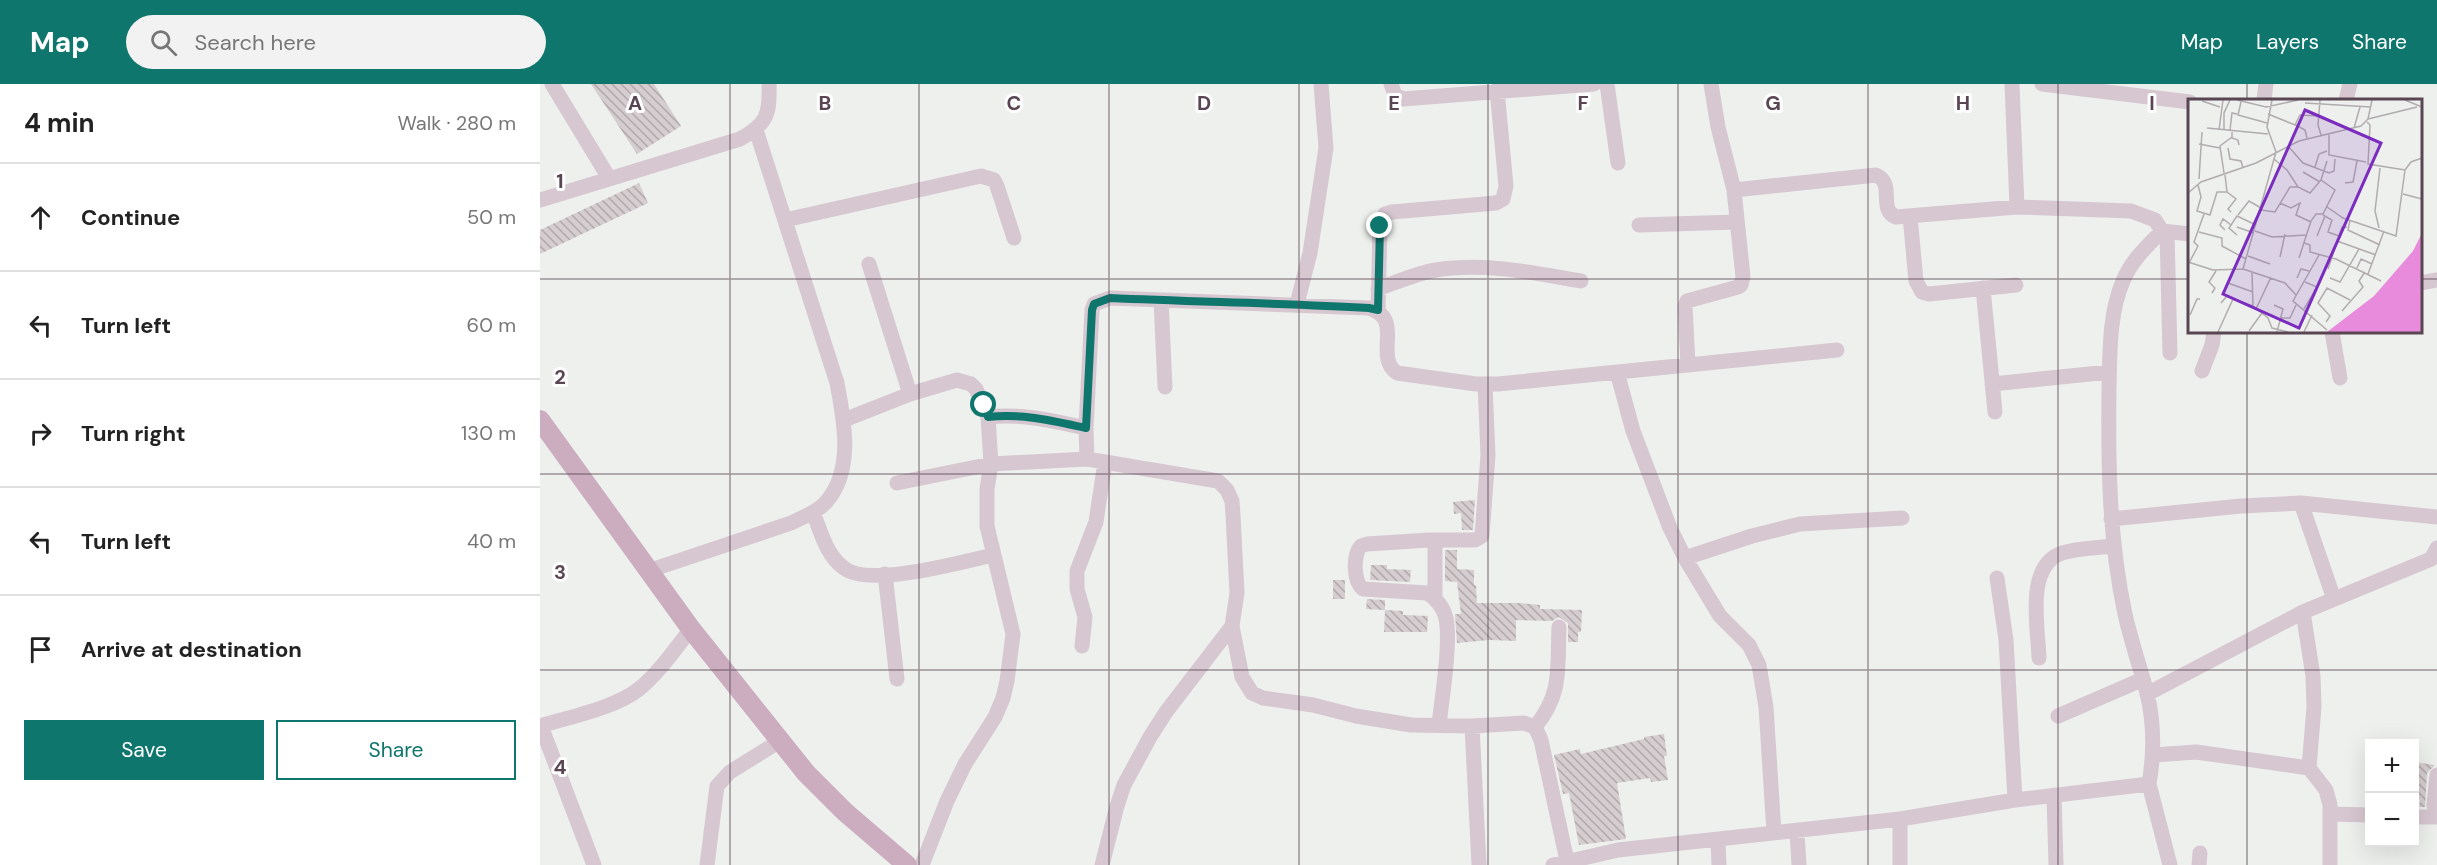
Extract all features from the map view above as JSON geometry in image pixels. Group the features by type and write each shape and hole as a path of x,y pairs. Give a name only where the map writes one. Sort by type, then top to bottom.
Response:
{"main road":[{"path":"540,420 691,629 780,741 826,795 907,865"}],"street":[{"path":"552,84 609,178"},
{"path":"540,200 740,139 756,130 769,112 769,84"},
{"path":"1297,304 1310,253 1326,148 1321,84"},
{"path":"1391,84 1395,95 1403,99 1542,85 1594,84"},
{"path":"1608,84 1618,163"},
{"path":"1688,365 1685,306 1687,301 1738,287 1743,282 1734,190 1720,136 1711,84"},
{"path":"2012,84 2017,207"},
{"path":"2042,84 2188,102"},
{"path":"2264,99 2266,84"},
{"path":"2346,99 2350,84"},
{"path":"1497,90 1506,186 1503,199 1496,203 1392,212 1385,214 1380,226 1378,310 1387,322 1388,360 1392,370 1397,373 1485,384 1837,350"},
{"path":"648,571 791,523 826,503 839,480 844,452 844,420 830,357 756,130"},
{"path":"1734,190 1876,175 1885,181 1887,207 1889,213 1896,216 2017,207 2131,211 2155,220 2165,231 2170,353"},
{"path":"785,220 981,176 993,180 997,186 1014,238"},
{"path":"1910,216 1916,281 1922,292 1929,294 2016,285"},
{"path":"1639,225 1737,222"},
{"path":"2165,231 2188,234"},
{"path":"2165,231 2130,265 2122,282 2112,329 2109,372 2110,519 2125,613 2144,687 2154,755 2149,784 2170,865"},
{"path":"869,264 910,394"},
{"path":"1378,289 1436,270 1458,268 1518,271 1581,281"},
{"path":"1983,288 1995,412"},
{"path":"1087,459 1090,328 1094,304 1110,298 1297,304 1378,310"},
{"path":"1161,300 1165,387"},
{"path":"2202,371 2212,345 2214,333"},
{"path":"2332,333 2340,378"},
{"path":"1617,372 1633,430 1670,528 1720,616 1749,645 1759,665 1766,707 1774,833"},
{"path":"1992,384 2109,372"},
{"path":"844,420 910,394 957,380 966,381 976,389 988,417 991,464 986,510 993,555 1013,634 1003,698 995,717 965,764 947,801 922,865"},
{"path":"1435,598 1427,593 1363,589 1356,578 1356,552 1361,546 1367,544 1480,539 1484,533 1488,455 1485,384"},
{"path":"988,417 1005,415 1026,417 1086,428"},
{"path":"897,483 991,464 1087,459 1218,481 1227,490 1232,501 1238,593 1232,626 1242,677 1252,693 1263,698 1313,705 1356,716 1400,723 1472,726 1524,723 1535,727 1541,740 1560,863 1618,850 1797,832 1900,819 2015,800 2149,784"},
{"path":"1082,646 1085,617 1077,590 1077,571 1096,522 1105,462"},
{"path":"2110,519 2241,506 2301,503 2437,517"},
{"path":"2301,503 2334,599"},
{"path":"813,512 827,548 843,568 863,577 937,567 993,555"},
{"path":"1685,558 1752,536 1800,524 1902,518"},
{"path":"1435,540 1435,598 1446,618 1447,634 1439,725"},
{"path":"2039,658 2037,587 2044,567 2053,557 2064,552 2113,546"},
{"path":"2058,716 2144,687 2304,612 2435,559"},
{"path":"885,574 897,679"},
{"path":"1997,578 2006,640 2015,800"},
{"path":"2304,612 2313,676 2314,707 2309,768 2326,790 2330,814 2330,865"},
{"path":"1102,865 1116,806 1124,785 1150,737 1166,712 1232,626"},
{"path":"1535,727 1547,712 1555,693 1559,627"},
{"path":"594,865 541,726 605,705 639,689 691,629"},
{"path":"1472,726 1479,865"},
{"path":"707,865 717,786 730,772 780,741"},
{"path":"2154,755 2196,752 2309,768"},
{"path":"2419,817 2437,817 2434,805 2437,775"},
{"path":"2054,795 2056,865"},
{"path":"2330,814 2365,815"},
{"path":"1900,819 1900,865"},
{"path":"1797,832 1799,865"},
{"path":"1718,841 1719,865"}],"building":[{"path":"591,84 654,84 681,126 637,154"},
{"path":"639,183 648,203 540,254 540,230"},
{"path":"1475,500 1473,530 1462,530 1461,513 1454,514 1453,502"},
{"path":"1445,550 1457,550 1457,569 1474,570 1477,603 1518,603 1540,605 1540,609 1582,610 1578,642 1568,642 1568,623 1559,617 1552,621 1516,620 1516,641 1489,640 1457,643 1455,614 1461,614 1457,582 1445,581"},
{"path":"1371,565 1387,565 1387,569 1411,570 1410,582 1370,580"},
{"path":"1333,580 1345,580 1345,599 1333,599"},
{"path":"1367,599 1385,600 1385,610 1366,609"},
{"path":"1385,610 1403,611 1403,615 1428,616 1427,632 1384,632"},
{"path":"1664,734 1667,756 1664,756 1668,780 1651,782 1650,778 1617,783 1626,839 1579,845 1569,793 1563,794 1554,755 1580,749 1581,754"},
{"path":"2419,763 2435,765 2427,773 2425,807 2419,807 2420,800 2422,800 2419,800"}],"route":[{"path":"984,405 988,417 1005,415 1044,419 1086,428 1090,328 1094,304 1100,300 1110,298 1250,302 1378,310 1380,226"}]}
